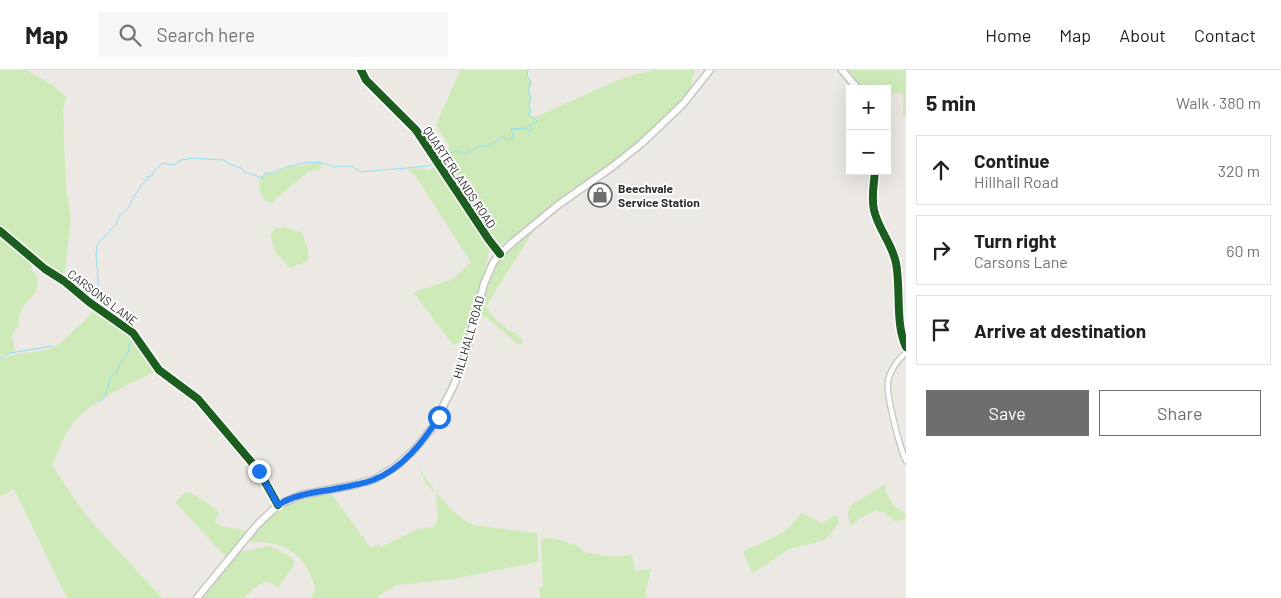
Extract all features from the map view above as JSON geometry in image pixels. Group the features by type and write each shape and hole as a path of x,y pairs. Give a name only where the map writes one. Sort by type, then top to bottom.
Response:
{"main road":[{"name":"HILLHALL ROAD","path":"197,598 257,525 278,505 301,495 375,479 405,459 419,445 439,417 459,373 484,284 493,263 512,242 550,211 618,163 642,143 683,104 710,70"},
{"path":"842,70 855,85"},
{"path":"875,175 873,206 876,218 888,238 894,254 898,275 901,330 906,347"}],"street":[{"name":"QUARTERLANDS ROAD","path":"361,70 366,80 416,130 500,254"},
{"name":"CARSONS LANE","path":"0,231 45,269 133,333 159,370 198,399 259,471 278,505"},
{"path":"906,353 899,359 888,381 892,410 906,461"}],"green space":[{"path":"0,70 26,70 52,85 66,97 63,110 66,189 71,219 64,278 0,229"},
{"path":"460,70 528,70 527,75 531,83 528,91 531,97 529,104 531,112 528,114 533,118 625,77 654,70 695,70 691,85 693,89 661,122 623,154 503,244 495,243 439,156 450,147 436,125"},
{"path":"848,70 906,70 906,116 903,116 903,92 891,94 891,85 860,85"},
{"path":"320,161 322,168 308,172 271,203 264,200 259,181 266,173 271,174 292,166 304,166"},
{"path":"438,165 489,244 489,252 467,337 454,346 413,292 451,280 471,262 414,174 406,169 429,170"},
{"path":"285,227 302,233 308,249 308,261 290,268 275,252 270,234 275,229"},
{"path":"534,230 486,306 506,328 522,338 523,344 518,344 486,317 478,316 490,277 498,263"},
{"path":"0,233 32,261 31,270 38,277 36,292 21,311 19,326 14,331 12,337 15,351 0,357"},
{"path":"94,307 132,334 156,371 108,395 76,419 64,438 52,465 90,520 162,598 67,598 14,489 0,497 0,360 13,355 55,347 88,318"},
{"path":"419,469 450,508 473,525 537,533 538,562 453,579 396,585 378,596 379,598 311,598 315,591 314,584 307,569 296,554 278,545 265,542 253,543 249,540 274,511 291,501 331,494 371,548 379,544 381,547 418,529 433,527 438,520 436,493 426,484"},
{"path":"887,483 885,491 895,507 906,514 904,520 895,521 884,513 875,510 859,519 850,527 848,514 850,506"},
{"path":"187,492 204,501 219,513 215,522 221,526 248,531 226,557 175,502"},
{"path":"801,513 822,523 835,515 839,523 825,540 789,549 752,574 743,551 783,532"},
{"path":"542,538 563,541 582,548 582,551 601,555 620,557 632,554 635,571 651,569 645,595 647,598 540,598 539,587 543,587"},
{"path":"271,546 291,557 294,562 294,565 278,588 264,582 244,598 202,598 240,552"}],"waterway":[{"path":"440,160 446,154 457,151 464,154 477,147 489,146 503,136 507,140 511,139 513,135 511,129 525,128 530,131 532,129 530,126 537,121 528,114 531,112 529,104 531,97 528,91 531,83 527,75 528,70"},
{"path":"99,402 105,397 111,376 115,374 129,351 128,348 132,339 90,306 99,291 97,245 116,224 120,215 129,207 142,184 147,180 147,177 152,176 154,171 163,163 174,165 181,160 192,158 223,160 241,168 244,172 261,178 266,173 309,163 322,163 334,167 348,166 361,172 428,166 435,163"},
{"path":"0,359 10,353 53,346"}],"cycle path":[{"path":"361,70 366,80 416,130 500,254"},
{"path":"875,175 873,205 876,217 896,263 900,328 906,347"},
{"path":"0,231 45,269 133,333 159,370 198,399 259,471 278,505"}],"place":[{"name":"Beechvale Service Station","path":"600,195"}],"route":[{"path":"259,471 278,505 293,497 365,483 386,474 405,459 424,440 439,417"}]}
